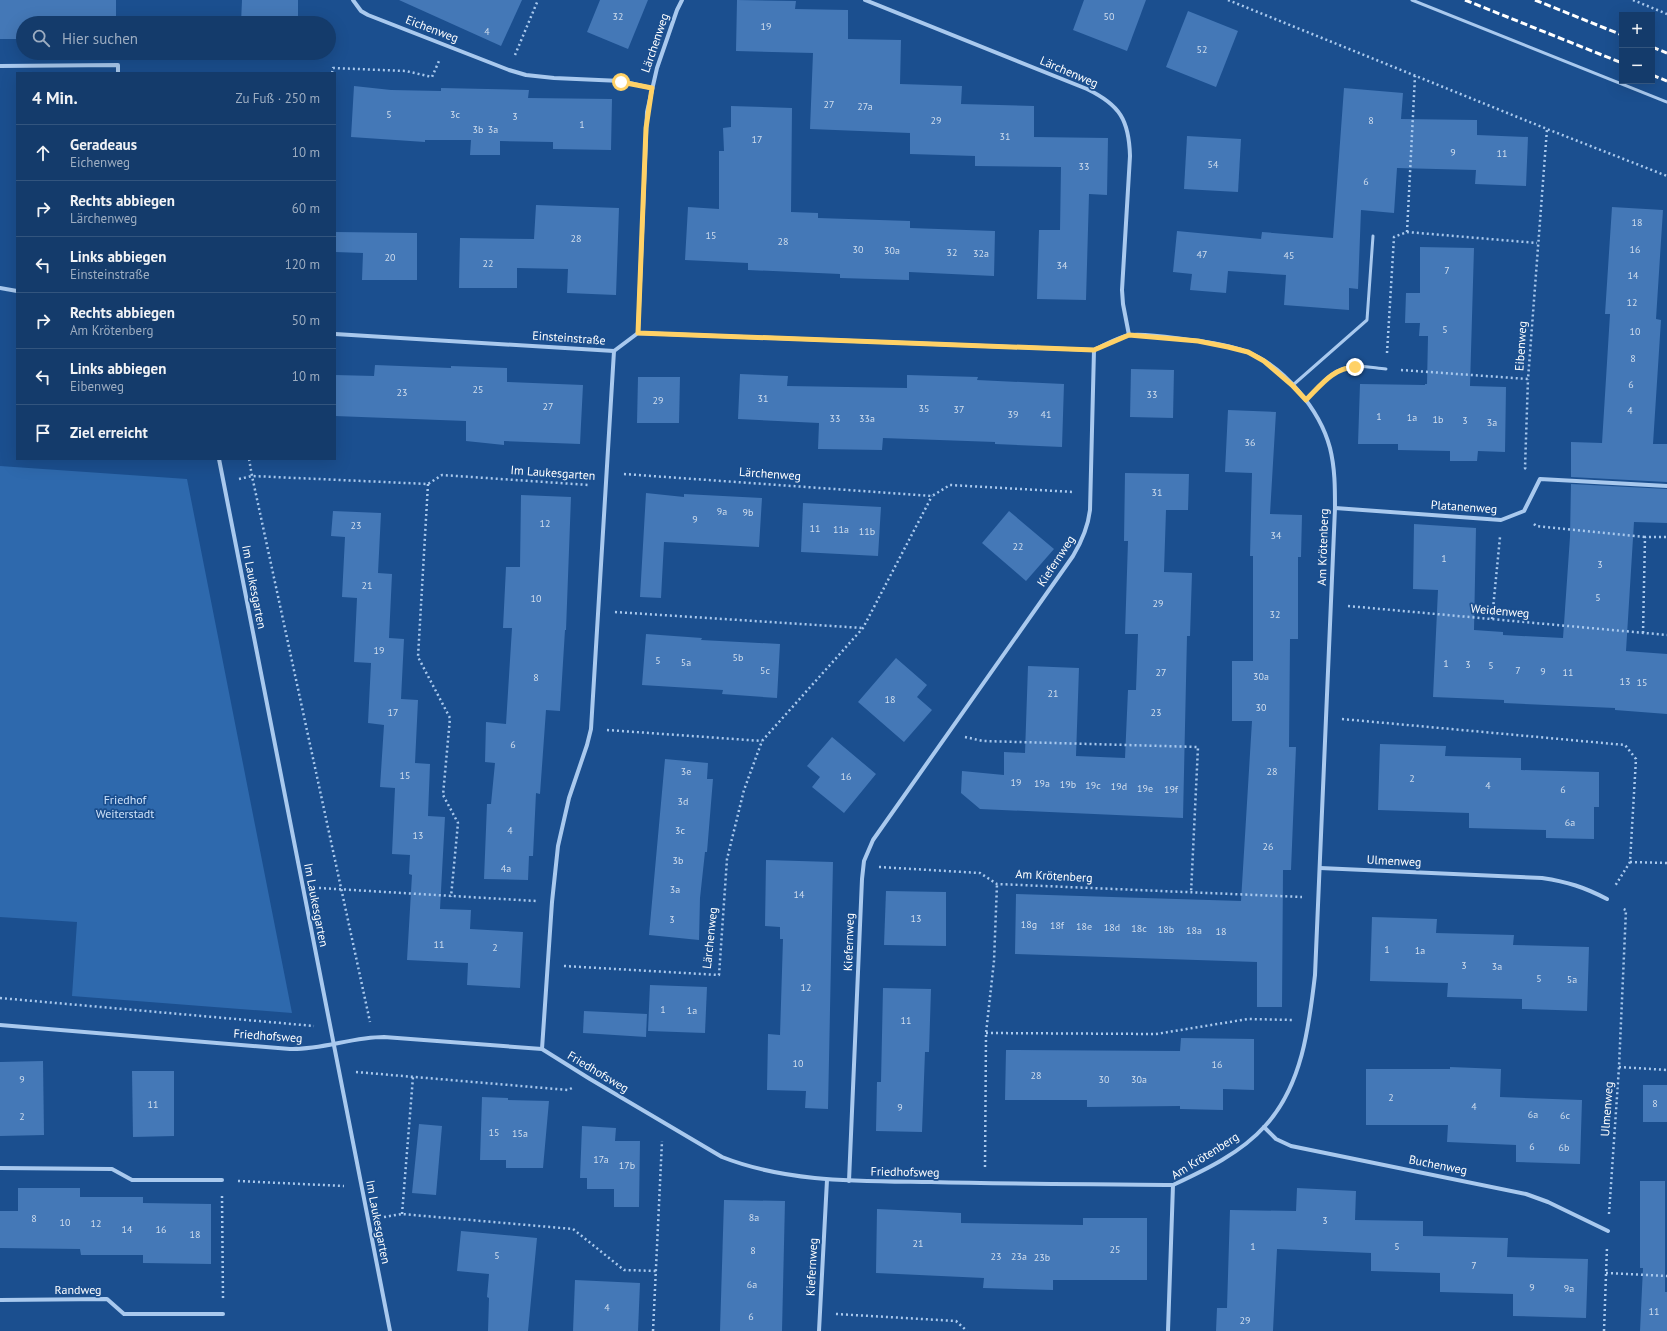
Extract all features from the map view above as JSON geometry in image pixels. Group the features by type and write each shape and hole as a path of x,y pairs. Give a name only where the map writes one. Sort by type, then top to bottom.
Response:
{"street":[{"name":"Eichenweg","path":"353,0 361,11 368,15 509,70 540,76 629,82 652,88"},
{"name":"Lärchenweg","path":"638,333 646,128 652,88 659,61 682,0"},
{"name":"Lärchenweg","path":"865,0 1087,89 1104,97 1114,107 1127,127 1130,140 1122,290 1129,335"},
{"path":"0,66 118,65 118,72"},
{"path":"0,288 16,291"},
{"path":"638,333 1094,350 1129,335"},
{"name":"Einsteinstraße","path":"336,334 614,351 638,333"},
{"name":"Am Krötenberg","path":"1129,335 1198,341 1248,352 1264,361 1292,385 1306,400 1324,431 1330,447 1335,481 1316,975 1309,1020 1297,1071 1286,1097 1274,1116 1250,1140 1228,1156 1195,1175 1173,1185 1168,1331"},
{"name":"Kiefernweg","path":"849,1181 863,867 866,855 873,840 1079,546 1088,523 1091,493 1094,350"},
{"path":"542,1049 549,965 552,902 558,846 562,823 569,798 591,729 614,351"},
{"name":"Im Laukesgarten","path":"219,460 329,1027 390,1331"},
{"path":"1524,511 1540,479 1667,486"},
{"name":"Platanenweg","path":"1335,508 1501,520 1524,511"},
{"name":"Ulmenweg","path":"1320,868 1542,878 1563,881 1584,888 1607,899"},
{"name":"Friedhofsweg","path":"0,1025 290,1049 313,1049 374,1037 542,1049 590,1080 717,1154 740,1164 779,1173 827,1180 849,1181 1173,1185"},
{"name":"Buchenweg","path":"1264,1127 1276,1139 1291,1146 1511,1189 1548,1202 1608,1231"},
{"path":"0,1168 112,1169 132,1180 222,1180"},
{"name":"Kiefernweg","path":"819,1331 827,1180"},
{"name":"Randweg","path":"0,1300 107,1299 124,1314 223,1314"}],"lane":[{"path":"1412,0 1667,102"},
{"path":"1292,385 1367,320 1373,236"},
{"path":"1306,400 1329,377 1345,367 1386,369"}],"path":[{"path":"509,70 538,0"},
{"path":"1228,0 1547,130 1667,176"},
{"path":"1633,0 1667,14"},
{"path":"332,72 333,68 406,71 432,77 446,46"},
{"path":"1407,232 1415,76"},
{"name":"Eibenweg","path":"1386,369 1528,379 1537,243 1547,130"},
{"path":"1386,369 1394,237 1407,232 1537,243"},
{"path":"1528,379 1525,468 1540,479"},
{"path":"249,460 340,889 374,1037"},
{"name":"Lärchenweg","path":"549,965 719,975 727,859 744,790 762,740 863,628 932,496 607,473"},
{"name":"Im Laukesgarten","path":"223,482 252,476 428,484 442,475 606,486"},
{"path":"428,484 418,657 450,718 443,795 458,823 451,897"},
{"path":"932,496 950,485 1091,493"},
{"path":"1524,511 1536,526 1645,537 1667,537"},
{"path":"1492,620 1501,520"},
{"path":"1643,633 1645,537"},
{"name":"Weidenweg","path":"1331,605 1667,635"},
{"path":"598,611 863,628"},
{"path":"1326,718 1625,745 1636,759 1630,862 1607,899"},
{"path":"591,729 762,740"},
{"path":"950,730 964,737 983,741 1198,747 1191,893"},
{"path":"1630,862 1667,863"},
{"path":"863,867 980,873 997,884 994,961 986,1033 985,1183"},
{"name":"Am Krötenberg","path":"997,884 1319,898"},
{"path":"302,887 552,902"},
{"name":"Ulmenweg","path":"1604,1331 1608,1231 1619,1068 1626,910 1607,899"},
{"path":"0,998 329,1027"},
{"path":"986,1033 1156,1034 1248,1018 1309,1020"},
{"path":"1619,1068 1667,1070"},
{"path":"338,1070 568,1090 590,1080"},
{"path":"402,1214 413,1077"},
{"path":"653,1331 663,1122"},
{"path":"223,1314 222,1180 361,1187"},
{"path":"368,1219 402,1214 573,1229 624,1270 656,1271"},
{"path":"1606,1273 1667,1276"},
{"path":"819,1313 956,1321 967,1331"}],"green space":[{"name":"Friedhof Weiterstadt","path":"0,466 187,479 292,1013 72,996 77,922 0,917"}],"building":[{"path":"0,0 116,0 116,16 16,16 16,39 0,39"},
{"path":"242,0 298,0 298,16 241,16"},
{"path":"399,0 522,0 501,46"},
{"path":"600,0 648,0 628,49 587,32"},
{"path":"737,0 796,1 795,9 848,10 848,39 901,40 900,84 962,86 961,104 1034,106 1034,137 1108,138 1107,195 1089,194 1086,300 1037,299 1039,230 1060,230 1061,167 975,166 975,156 910,154 910,133 810,129 813,53 736,51"},
{"path":"1084,0 1146,0 1127,51 1073,30"},
{"path":"1188,11 1238,31 1216,87 1166,67"},
{"path":"354,86 391,90 441,91 441,88 529,90 528,98 612,99 611,150 553,149 553,142 500,141 500,155 470,155 471,140 425,140 425,142 351,137"},
{"path":"1344,88 1403,93 1401,119 1477,120 1477,135 1528,137 1526,186 1475,184 1476,170 1397,168 1394,213 1361,210 1358,289 1349,288 1349,310 1284,305 1286,275 1228,271 1226,293 1190,290 1192,274 1173,272 1177,231 1261,239 1262,232 1333,238"},
{"path":"731,106 792,108 791,212 818,213 818,218 910,221 910,228 995,231 994,276 909,272 909,280 840,278 840,274 748,270 748,263 685,260 688,207 719,209 719,151 724,151 723,128 731,127"},
{"path":"1187,136 1241,139 1238,192 1184,189"},
{"path":"536,205 619,208 616,295 567,293 568,269 517,268 517,288 459,288 460,238 534,239"},
{"path":"1612,207 1663,210 1656,319 1661,320 1653,444 1667,444 1667,482 1571,477 1571,442 1602,443 1610,314 1605,314"},
{"path":"336,232 417,233 417,280 362,280 363,253 336,252"},
{"path":"1420,247 1474,248 1470,386 1506,387 1505,452 1478,451 1477,461 1450,461 1450,451 1398,450 1398,444 1358,444 1360,384 1427,384 1428,336 1419,336 1420,323 1405,323 1406,293 1420,293"},
{"path":"375,365 451,368 451,366 507,368 507,382 583,385 580,444 504,441 504,445 466,441 466,421 336,416 336,375 374,376"},
{"path":"1131,369 1174,370 1173,418 1130,417"},
{"path":"740,374 788,376 787,386 907,388 907,375 978,377 977,380 1064,384 1062,447 995,444 995,442 883,438 882,450 818,449 819,423 738,419"},
{"path":"638,377 680,377 679,423 637,423"},
{"path":"1228,410 1276,412 1270,514 1302,515 1301,557 1298,557 1298,639 1290,639 1289,747 1296,747 1291,870 1283,870 1282,1007 1257,1007 1257,962 1015,954 1016,894 1241,901 1252,721 1232,721 1232,661 1253,661 1253,556 1250,556 1252,473 1225,472"},
{"path":"1125,473 1189,474 1188,510 1166,510 1164,572 1192,573 1190,636 1187,636 1183,818 980,809 961,793 962,771 1004,775 1004,752 1025,753 1028,666 1079,668 1076,756 1125,758 1128,690 1136,690 1138,634 1125,634 1128,541 1124,541"},
{"path":"1571,484 1667,489 1667,523 1634,522 1626,651 1667,654 1667,714 1615,710 1615,708 1504,703 1504,700 1433,697 1438,590 1413,589 1414,524 1476,528 1474,630 1503,632 1503,635 1563,638 1570,537"},
{"path":"646,493 684,497 684,494 762,498 759,547 664,542 661,598 640,597"},
{"path":"521,495 571,497 566,630 560,711 546,710 540,794 536,793 533,856 529,856 528,880 484,879 487,804 491,804 495,763 485,762 486,722 506,724 512,628 503,628 506,567 520,567"},
{"path":"803,503 881,507 878,556 801,552"},
{"path":"333,511 381,513 378,573 392,574 389,638 404,639 401,699 418,700 415,763 430,764 428,816 445,817 440,909 471,910 470,929 523,932 520,988 467,985 468,963 407,960 412,875 409,874 410,855 392,854 395,788 380,787 384,725 368,723 371,663 354,662 357,598 342,597 345,537 331,536"},
{"path":"1009,511 1054,549 1026,581 982,543"},
{"path":"646,634 702,638 701,640 780,644 777,698 722,694 723,690 642,685"},
{"path":"896,658 927,685 917,697 932,710 904,742 858,702"},
{"path":"832,737 876,774 844,813 812,787 820,777 807,766"},
{"path":"1380,744 1446,746 1445,756 1521,758 1521,770 1599,772 1599,807 1594,807 1594,839 1546,838 1546,830 1469,828 1469,813 1378,810"},
{"path":"665,759 708,763 707,779 713,779 707,852 705,852 700,898 699,940 649,935"},
{"path":"766,860 833,862 828,1109 805,1108 806,1091 767,1090 768,1034 780,1035 783,939 780,939 780,927 765,926"},
{"path":"886,891 946,892 946,946 884,945"},
{"path":"1372,917 1437,919 1436,933 1514,935 1513,945 1589,947 1587,1011 1522,1009 1522,999 1447,997 1448,983 1370,981"},
{"path":"650,985 707,987 705,1033 648,1031"},
{"path":"883,988 931,989 929,1052 925,1052 922,1132 876,1131 877,1082 881,1082"},
{"path":"584,1011 647,1014 646,1037 583,1033"},
{"path":"1181,1038 1254,1039 1254,1090 1223,1089 1223,1110 1180,1109 1180,1106 1087,1107 1087,1100 1005,1100 1006,1050 1180,1051"},
{"path":"43,1061 44,1135 0,1136 0,1062"},
{"path":"1450,1067 1501,1069 1500,1097 1582,1100 1580,1164 1516,1162 1516,1145 1447,1142 1448,1125 1366,1125 1366,1069 1450,1069"},
{"path":"132,1071 174,1071 174,1136 133,1137"},
{"path":"1643,1085 1667,1085 1667,1122 1643,1122"},
{"path":"482,1097 508,1098 508,1100 549,1101 543,1168 506,1168 506,1160 480,1160"},
{"path":"419,1124 442,1126 436,1195 412,1193"},
{"path":"582,1126 616,1128 615,1141 640,1141 639,1207 614,1207 614,1189 587,1189 587,1178 580,1178"},
{"path":"1640,1181 1665,1181 1665,1292 1667,1292 1667,1331 1640,1331 1643,1268 1640,1268"},
{"path":"18,1188 80,1188 80,1197 143,1197 143,1203 211,1204 211,1264 143,1263 143,1255 81,1255 80,1249 0,1248 0,1211 18,1211"},
{"path":"1297,1188 1356,1191 1355,1220 1423,1221 1423,1236 1508,1238 1507,1257 1588,1259 1586,1318 1513,1316 1513,1294 1440,1292 1440,1273 1371,1271 1371,1253 1277,1249 1273,1331 1216,1331 1217,1308 1227,1308 1230,1210 1296,1211"},
{"path":"724,1200 785,1201 782,1331 720,1331"},
{"path":"877,1209 961,1213 961,1223 1083,1225 1083,1218 1147,1218 1147,1280 1053,1280 1053,1290 983,1288 984,1278 876,1273"},
{"path":"461,1231 537,1238 528,1331 488,1331 489,1298 487,1297 489,1274 457,1271"},
{"path":"575,1280 640,1283 638,1331 573,1331"}],"railway":[{"path":"1465,0 1619,62"},
{"path":"1535,0 1619,34"},
{"path":"1654,48 1667,53"},
{"path":"1655,76 1667,81"}],"route":[{"path":"621,82 652,88 649,99 646,128 638,333 1094,350 1129,335 1164,337 1198,341 1248,352 1279,372 1306,400 1329,377 1345,367 1355,367"}]}
